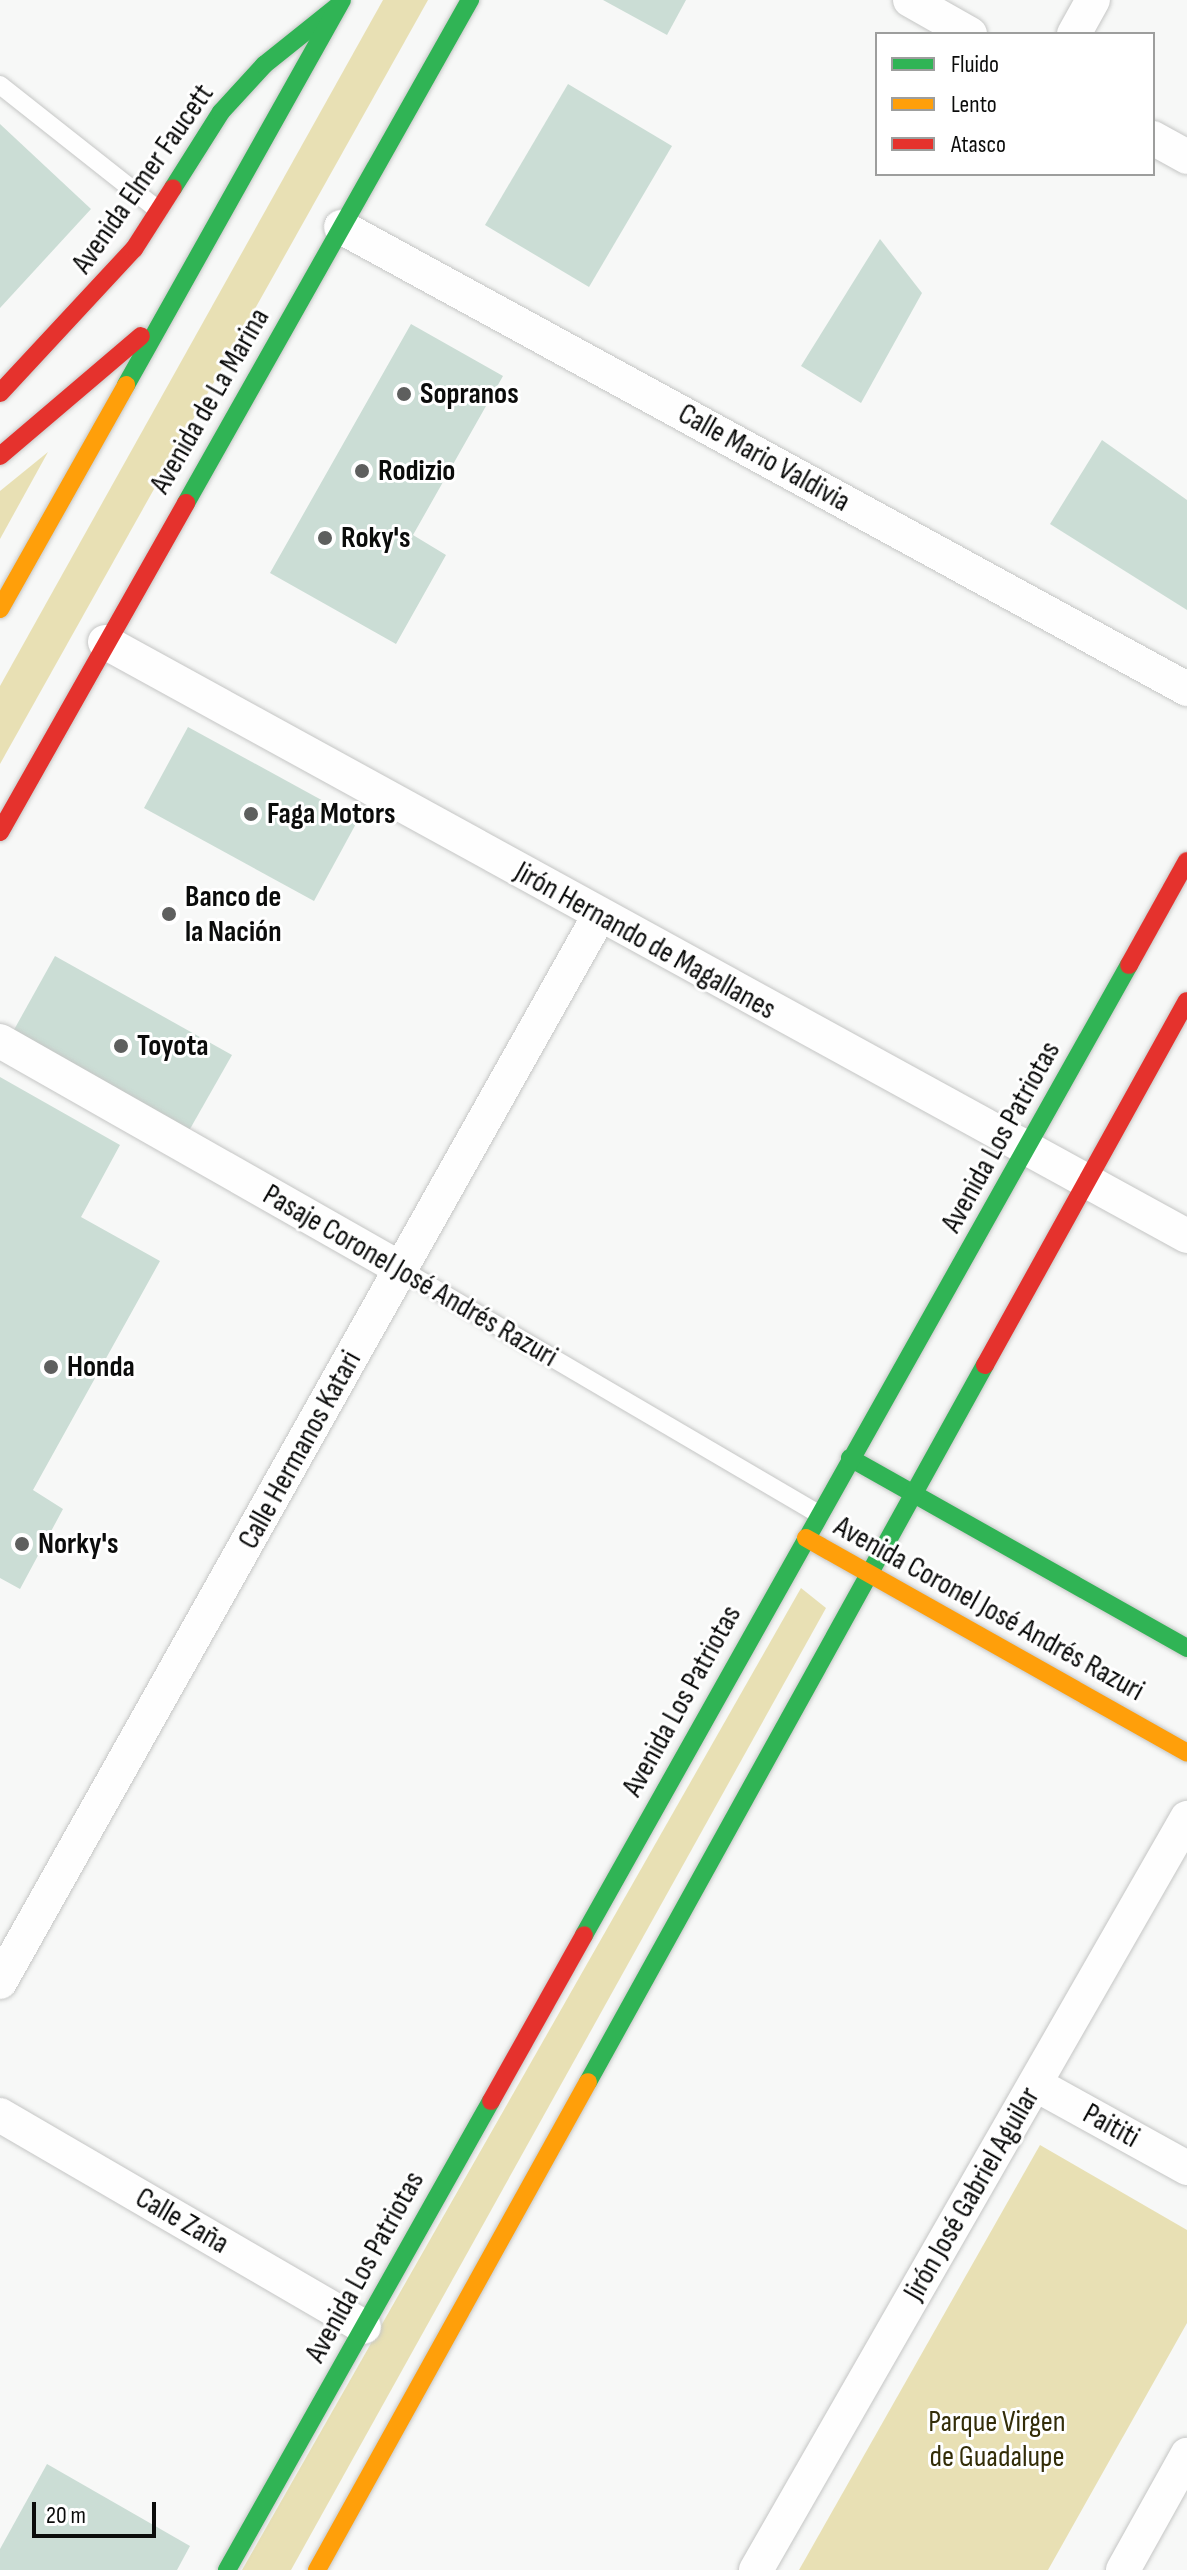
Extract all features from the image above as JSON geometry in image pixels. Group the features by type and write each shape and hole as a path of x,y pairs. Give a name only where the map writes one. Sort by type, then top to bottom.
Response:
{"main road":[{"name":"Avenida de La Marina","path":"0,832 470,0"},
{"name":"Avenida Elmer Faucett","path":"0,393 80,313 159,210 221,112 264,65 340,3"},
{"path":"0,609 340,3"},
{"path":"0,456 164,317"},
{"name":"Avenida Los Patriotas","path":"227,2570 1187,861"},
{"path":"317,2570 1187,1001"},
{"name":"Avenida Coronel José Andrés Razuri","path":"850,1458 1187,1648"},
{"name":"Avenida Coronel José Andrés Razuri","path":"806,1538 1187,1753"}],"street":[{"path":"910,0 966,32"},
{"path":"1075,32 1093,0"},
{"path":"1155,139 1187,157"},
{"name":"Calle Mario Valdivia","path":"341,227 1187,689"},
{"name":"Jirón Hernando de Magallanes","path":"105,642 599,916 1187,1236"},
{"name":"Calle Hermanos Katari","path":"0,1982 599,916"},
{"name":"Pasaje Coronel José Andrés Razuri","path":"0,1041 401,1269"},
{"name":"Jirón José Gabriel Aguilar","path":"756,2570 1187,1818"},
{"name":"Paititi","path":"1035,2084 1187,2168"},
{"name":"Calle Zaña","path":"0,2115 364,2327"},
{"path":"1123,2570 1187,2455"}],"lane":[{"path":"0,85 159,210"},
{"name":"Pasaje Coronel José Andrés Razuri","path":"401,1269 819,1514"}],"green space":[{"path":"383,0 428,0 0,764 0,686"},
{"path":"48,452 0,539 0,491"},
{"path":"801,1588 826,1608 291,2570 242,2570"},
{"name":"Parque Virgen de Guadalupe","path":"1040,2145 1187,2230 1187,2323 1048,2570 799,2570"}],"building":[{"path":"603,0 686,0 667,35"},
{"path":"568,84 672,146 589,287 485,225"},
{"path":"0,124 91,209 0,308"},
{"path":"880,239 922,293 861,403 801,366"},
{"path":"411,324 503,376 413,535 446,555 396,644 270,573"},
{"path":"1102,440 1187,500 1187,610 1050,524"},
{"name":"Faga Motors","path":"188,727 358,820 314,901 144,808"},
{"name":"Toyota","path":"55,956 232,1055 186,1136 10,1037"},
{"name":"Honda","path":"0,1077 120,1145 81,1217 160,1261 33,1490 63,1509 20,1589 0,1578"},
{"path":"47,2464 190,2546 177,2570 0,2570 0,2549"}],"traffic: fast":[{"path":"126,385 342,0"},
{"path":"186,503 470,0"},
{"path":"173,188 221,112 264,65 339,5"},
{"path":"584,1935 1129,965"},
{"path":"588,2082 985,1365"},
{"path":"850,1458 1187,1648"},
{"path":"227,2570 491,2101"}],"traffic: slow":[{"path":"0,609 126,385"},
{"path":"806,1538 1187,1753"},
{"path":"317,2570 588,2082"}],"traffic: jam":[{"path":"0,393 134,249 173,188"},
{"path":"0,456 141,336"},
{"path":"0,832 186,503"},
{"path":"1129,965 1187,861"},
{"path":"985,1365 1187,1001"},
{"path":"491,2101 584,1935"}],"place":[{"name":"Sopranos","path":"404,394"},
{"name":"Rodizio","path":"362,471"},
{"name":"Roky's","path":"325,538"},
{"name":"Faga Motors","path":"251,814"},
{"name":"Banco de la Nación","path":"169,914"},
{"name":"Toyota","path":"121,1046"},
{"name":"Honda","path":"51,1367"},
{"name":"Norky's","path":"22,1544"}]}
